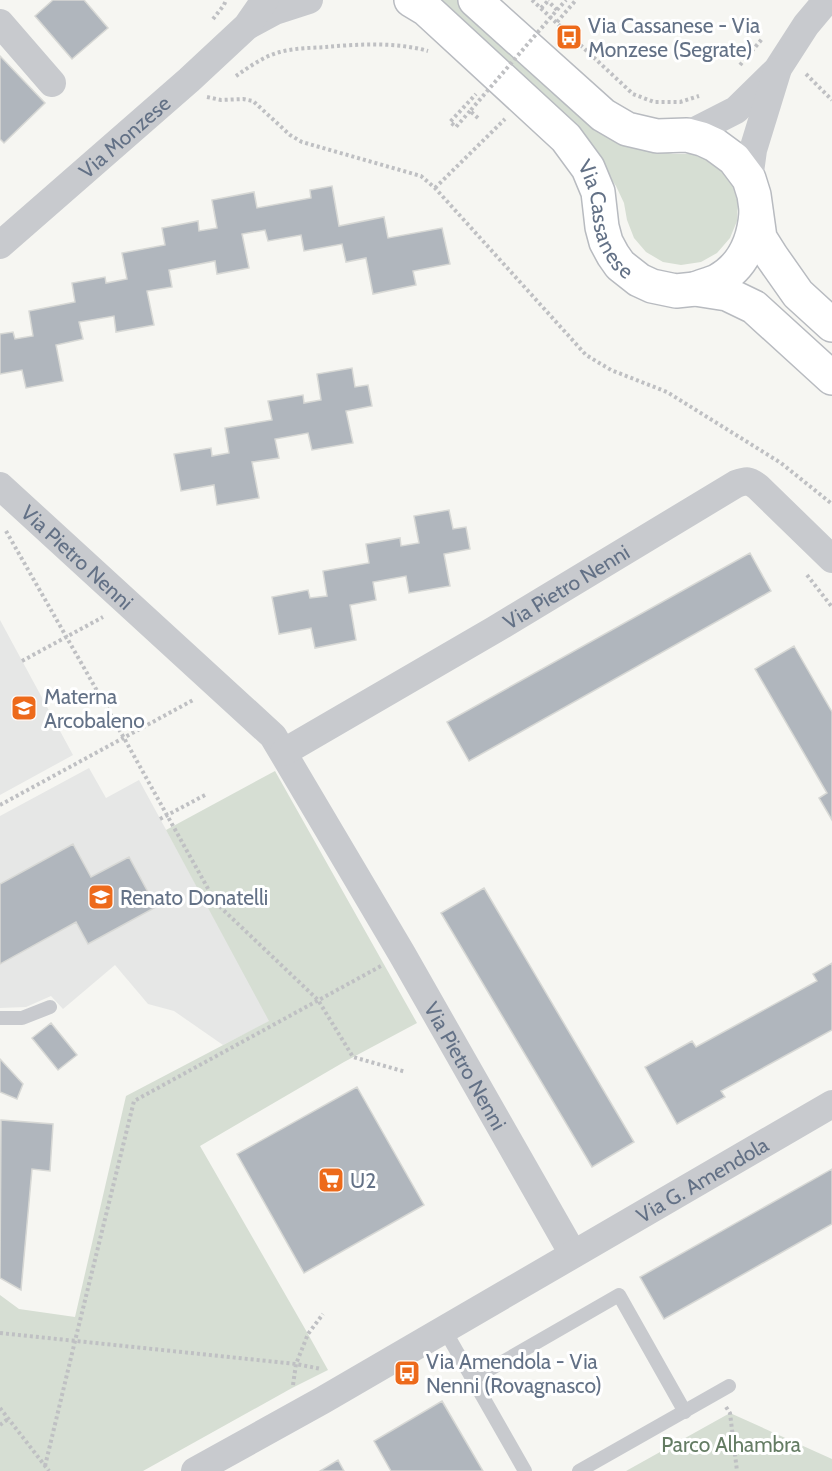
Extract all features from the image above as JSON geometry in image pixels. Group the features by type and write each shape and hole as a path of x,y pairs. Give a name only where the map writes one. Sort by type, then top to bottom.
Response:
{"main road":[{"name":"Via Cassanese","path":"411,0 426,9 566,138 588,168 598,192 606,242 620,265 639,280 652,286 676,291 695,289 727,294 754,307 832,378"},
{"path":"475,0 603,115 627,129 657,136 687,135 702,139 716,145 734,159 749,180 754,195 760,238 798,294 832,325"},
{"path":"695,289 718,280 737,264 751,243 756,212"}],"street":[{"path":"247,26 265,0"},
{"path":"247,26 275,11 309,0"},
{"path":"749,180 753,150 790,70 806,25 827,0"},
{"path":"0,23 52,83"},
{"name":"Via Monzese","path":"0,245 189,80 247,26"},
{"path":"687,135 736,110 790,70"},
{"name":"Via Pietro Nenni","path":"284,752 743,481 750,481 758,488 832,559"},
{"name":"Via Pietro Nenni","path":"0,486 273,736 402,954 573,1254"},
{"name":"Via G. Amendola","path":"195,1471 832,1104"}],"lane":[{"path":"0,1018 22,1018 50,1007"},
{"path":"473,1379 619,1295 685,1412"},
{"path":"444,1329 525,1471"},
{"path":"579,1471 723,1390"}],"path":[{"path":"532,0 633,94 654,102 680,102 707,94"},
{"path":"470,87 477,93 450,122 456,127 566,0"},
{"path":"556,22 576,0"},
{"path":"541,8 548,1 558,10"},
{"path":"735,71 765,36"},
{"path":"234,77 278,52 300,48 358,44 408,47 427,50 434,55"},
{"path":"790,70 805,73 832,100"},
{"path":"215,90 206,97 253,101 290,135 302,142 421,176 435,188 586,355 611,370 667,392 781,463 832,504"},
{"path":"470,111 478,118"},
{"path":"435,188 505,119 498,112"},
{"path":"6,529 216,903 318,1000 352,1058 406,1071"},
{"path":"22,661 104,617"},
{"path":"0,805 220,686"},
{"path":"160,819 205,795"},
{"path":"45,1466 134,1101 384,965"},
{"path":"306,1409 292,1388 296,1364 308,1334 322,1314"},
{"path":"0,1333 296,1364"},
{"path":"723,1390 730,1413 737,1471"},
{"path":"0,1408 50,1471"},
{"path":"0,1425 8,1419"}],"shaded area":[{"name":"Materna Arcobaleno","path":"0,620 73,755 0,795"},
{"name":"Renato Donatelli","path":"89,768 106,798 139,780 270,1021 223,1045 174,1011 148,1004 115,965 63,1009 51,996 26,1007 0,1008 0,816"}],"green space":[{"path":"423,0 459,0 632,145 673,154 691,154 708,160 722,171 733,185 738,203 737,221 730,238 717,253 701,262 681,265 663,262 646,252 634,238 624,203 616,186 598,160"},
{"path":"275,771 417,1023 344,1062 200,1146 328,1370 143,1471 0,1471 0,1295 19,1309 75,1317 126,1096 269,1021 166,830"},
{"name":"Parco Alhambra","path":"730,1413 832,1459 832,1471 626,1471"}],"building":[{"path":"53,0 84,0 108,28 72,59 35,16"},
{"path":"0,56 45,103 4,143 0,139"},
{"path":"332,186 339,226 384,217 388,238 442,228 450,264 413,271 416,285 373,294 366,258 346,262 342,244 304,251 301,235 268,241 265,230 242,234 249,268 217,274 215,261 169,270 172,287 147,291 154,325 116,332 114,316 79,322 83,339 56,345 63,381 26,388 22,370 0,374 0,334 13,332 15,339 33,336 29,311 75,302 72,283 105,277 106,283 127,279 122,253 165,245 162,228 198,221 199,231 217,228 212,200 254,192 257,208 311,198 310,190"},
{"path":"352,368 355,387 368,385 372,406 346,411 353,443 312,450 308,433 275,439 279,458 252,462 259,498 217,505 214,485 181,491 174,454 211,448 212,456 229,453 225,428 272,420 268,401 303,395 304,403 321,400 317,374"},
{"path":"449,510 453,529 466,527 470,549 444,554 450,586 409,593 406,576 373,582 376,600 350,605 356,640 315,648 311,628 279,634 272,597 308,590 310,598 327,596 323,571 369,563 366,544 400,538 401,546 419,543 414,516"},
{"path":"750,553 771,591 469,761 447,722"},
{"path":"794,646 832,712 832,820 819,798 827,793 755,669"},
{"path":"73,844 91,877 129,857 156,907 88,944 76,922 0,964 0,884"},
{"path":"484,888 634,1142 592,1167 441,913"},
{"path":"832,963 832,1030 721,1091 725,1097 677,1124 645,1067 692,1041 696,1047 817,981 813,974"},
{"path":"51,1023 77,1055 58,1070 32,1038"},
{"path":"0,1059 23,1084 17,1099 0,1092"},
{"name":"U2","path":"357,1087 424,1205 304,1273 237,1154"},
{"path":"1,1120 53,1124 50,1171 32,1169 21,1290 0,1278"},
{"path":"832,1169 832,1224 664,1319 640,1277"},
{"path":"442,1401 483,1471 391,1471 374,1441"},
{"path":"338,1460 344,1471 320,1471"}],"place":[{"name":"Via Cassanese - Via Monzese (Segrate)","path":"569,37"},
{"name":"Materna Arcobaleno","path":"24,708"},
{"name":"Renato Donatelli","path":"101,897"},
{"name":"U2","path":"331,1180"},
{"name":"Via Amendola - Via Nenni (Rovagnasco)","path":"407,1373"}]}
